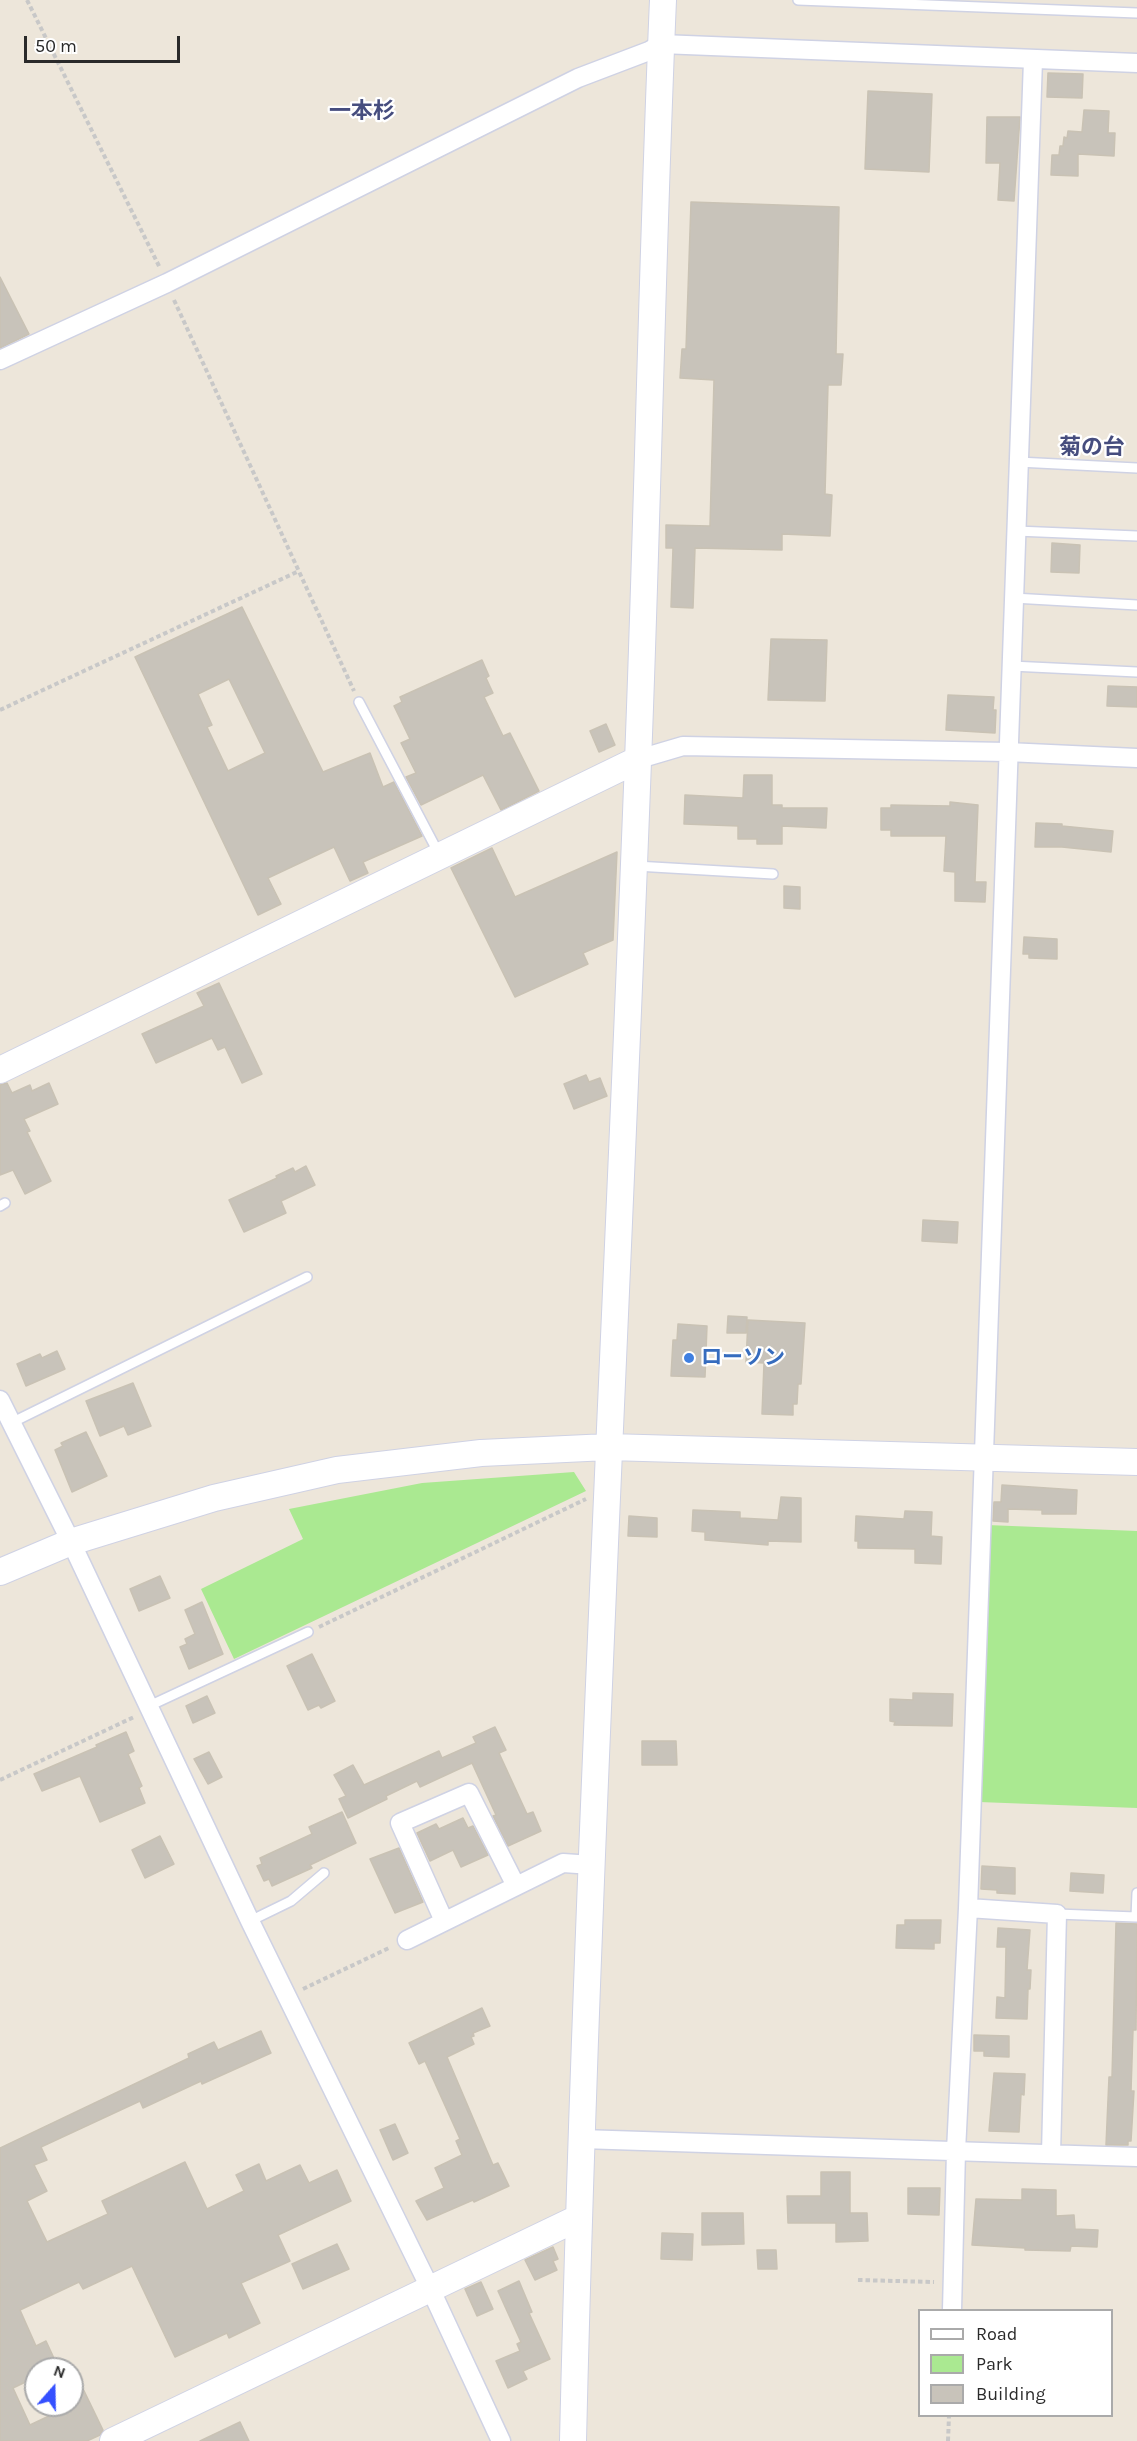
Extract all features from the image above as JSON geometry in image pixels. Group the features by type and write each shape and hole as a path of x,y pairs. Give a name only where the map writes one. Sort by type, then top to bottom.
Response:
{"street":[{"path":"573,2441 578,2218 606,1494 639,759 663,0"},
{"path":"0,360 167,283 578,78 649,51 661,44 1137,63"},
{"path":"952,2309 1033,60"},
{"path":"0,1070 639,759 683,746 1007,752 1137,758"},
{"path":"0,1400 71,1542 286,1998 430,2288 501,2441"},
{"path":"0,1572 71,1542 214,1498 337,1470 481,1453 608,1447 1137,1462"},
{"path":"444,1921 400,1822 469,1793 516,1886"},
{"path":"407,1940 563,1863 592,1865"},
{"path":"968,1908 1057,1914 1051,2154"},
{"path":"581,2139 1137,2157"},
{"path":"113,2441 578,2218"}],"lane":[{"path":"798,0 984,3 1137,13"},
{"path":"1018,462 1137,468"},
{"path":"1016,531 1137,536"},
{"path":"1013,598 1137,605"},
{"path":"1011,666 1137,672"},
{"path":"359,702 440,856"},
{"path":"634,866 773,874"},
{"path":"11,1423 307,1277"},
{"path":"150,1707 308,1632"},
{"path":"250,1921 291,1901 324,1873"},
{"path":"1057,1914 1136,1917 1137,1893"}],"path":[{"path":"27,0 167,283 359,702"},
{"path":"0,710 299,571"},
{"path":"308,1632 577,1503 606,1494"},
{"path":"0,1780 150,1707"},
{"path":"286,1998 407,1940"},
{"path":"858,2280 953,2282"},
{"path":"948,2441 949,2417"}],"green space":[{"path":"574,1472 586,1491 234,1659 201,1589 303,1539 289,1509 422,1483"},
{"path":"987,1525 1137,1531 1137,1808 979,1802"}],"building":[{"path":"1048,73 1083,74 1082,98 1047,97"},
{"path":"868,91 932,94 929,172 865,169"},
{"path":"1084,110 1109,111 1108,133 1115,133 1114,156 1078,154 1078,176 1051,175 1052,155 1059,155 1060,146 1063,146 1064,137 1067,138 1068,131 1082,132"},
{"path":"987,117 1020,117 1014,201 998,200 1000,163 986,163"},
{"path":"691,202 839,207 836,354 843,354 841,385 828,385 825,494 832,495 830,536 782,534 782,550 695,548 693,608 671,607 673,548 666,548 666,525 710,526 714,380 680,378 682,349 686,349"},
{"path":"0,277 29,334 0,348"},
{"path":"1052,543 1080,545 1079,573 1051,572"},
{"path":"242,607 323,772 370,753 383,787 394,782 422,836 363,862 368,873 350,881 334,847 268,878 281,904 258,915 135,657","holes":["229,679 265,753 228,771 207,727 212,725 198,694"]},
{"path":"771,639 827,640 825,701 768,700"},
{"path":"482,660 489,676 486,678 493,693 484,697 503,736 510,733 539,791 501,810 483,775 421,805 406,777 416,773 401,743 410,739 394,706 402,702 400,697"},
{"path":"1108,686 1137,687 1137,707 1107,706"},
{"path":"948,695 994,697 995,733 946,730"},
{"path":"606,724 615,745 599,752 590,731"},
{"path":"744,775 772,775 772,805 782,805 782,808 827,808 826,828 782,826 782,844 757,844 757,839 738,839 738,826 684,824 685,795 743,798"},
{"path":"950,802 978,805 975,882 986,882 985,902 955,901 955,872 944,871 946,836 891,836 891,830 881,830 881,808 891,808 891,805 950,806"},
{"path":"1036,823 1113,831 1111,852 1035,847"},
{"path":"492,848 515,897 617,852 613,940 583,953 588,964 515,997 451,868"},
{"path":"784,886 800,887 800,909 784,908"},
{"path":"1024,937 1057,939 1057,959 1029,958 1029,954 1023,954"},
{"path":"219,983 262,1074 242,1083 225,1047 218,1050 212,1038 156,1063 142,1034 204,1006 197,993"},
{"path":"586,1075 589,1082 600,1078 607,1096 574,1109 564,1084"},
{"path":"7,1083 12,1093 30,1085 32,1091 49,1083 58,1104 24,1119 30,1131 27,1132 51,1181 25,1194 13,1170 0,1175 0,1085"},
{"path":"306,1166 315,1185 281,1201 286,1213 244,1232 229,1200 293,1168 295,1172"},
{"path":"923,1220 958,1222 957,1243 922,1241"},
{"path":"728,1316 747,1317 746,1333 727,1333"},
{"path":"748,1320 805,1323 801,1384 798,1384 797,1404 793,1404 793,1415 762,1414 764,1363 746,1362"},
{"name":"ローソン","path":"678,1324 707,1326 705,1377 671,1376 673,1340 677,1340"},
{"path":"57,1351 65,1369 26,1386 17,1364 40,1354 42,1358"},
{"path":"133,1383 151,1426 128,1435 124,1426 100,1436 86,1401"},
{"path":"86,1432 107,1476 72,1492 55,1450 63,1446 61,1443"},
{"path":"1002,1485 1077,1490 1076,1514 1042,1514 1042,1510 1008,1509 1008,1522 993,1521 994,1502 1001,1502"},
{"path":"781,1497 801,1498 801,1542 768,1541 768,1545 705,1540 705,1532 692,1531 693,1510 740,1512 740,1518 778,1520"},
{"path":"905,1511 932,1512 931,1536 942,1537 941,1564 915,1563 915,1549 858,1548 858,1541 855,1541 856,1516 904,1519"},
{"path":"629,1516 657,1518 657,1537 628,1536"},
{"path":"160,1576 170,1598 139,1611 130,1589"},
{"path":"202,1602 223,1654 189,1669 180,1647 187,1644 185,1639 195,1634 185,1610"},
{"path":"312,1654 335,1701 321,1708 319,1705 308,1710 287,1666"},
{"path":"913,1693 953,1694 952,1726 894,1725 895,1722 890,1721 890,1699 913,1700"},
{"path":"207,1696 215,1713 193,1723 186,1706"},
{"path":"495,1727 506,1750 499,1753 527,1814 533,1812 541,1831 508,1846 493,1816 496,1815 472,1763 420,1787 417,1781 348,1818 339,1799 346,1796 334,1775 353,1765 364,1785 439,1751 442,1758 476,1743 473,1737"},
{"path":"126,1732 134,1751 128,1754 142,1786 139,1788 145,1803 100,1822 80,1776 42,1791 34,1774"},
{"path":"642,1741 676,1741 677,1765 642,1765"},
{"path":"209,1752 222,1777 208,1784 194,1759"},
{"path":"342,1812 356,1843 310,1865 312,1868 272,1886 269,1879 264,1881 257,1866 262,1864 260,1858 312,1834 309,1827"},
{"path":"463,1818 468,1828 473,1826 488,1855 461,1867 453,1850 430,1861 417,1833 436,1824 439,1829"},
{"path":"160,1836 174,1864 145,1878 132,1850"},
{"path":"399,1848 423,1902 395,1913 370,1859"},
{"path":"982,1866 1015,1868 1015,1894 981,1889"},
{"path":"1071,1873 1104,1875 1103,1893 1070,1891"},
{"path":"905,1920 941,1920 940,1943 934,1943 934,1949 896,1948 897,1925 905,1925"},
{"path":"1116,1923 1137,1924 1136,2030 1133,2030 1131,2091 1134,2091 1131,2141 1128,2141 1128,2145 1106,2145 1109,2077 1112,2077"},
{"path":"998,1928 1030,1930 1027,1970 1031,1970 1027,2019 996,2018 997,1997 1005,1998 1006,1947 997,1947"},
{"path":"482,2008 490,2026 473,2033 474,2036 471,2037 474,2044 447,2057 493,2165 498,2163 509,2186 427,2220 416,2201 444,2188 435,2168 462,2155 456,2141 460,2139 425,2061 419,2064 409,2043"},
{"path":"261,2031 271,2053 202,2084 201,2081 143,2108 140,2101 41,2147 47,2160 34,2165 47,2191 27,2201 47,2242 108,2214 102,2201 185,2162 207,2209 244,2191 236,2175 259,2164 266,2181 300,2165 309,2183 337,2170 351,2201 278,2235 290,2261 241,2283 260,2323 229,2338 227,2333 175,2357 132,2266 83,2289 79,2282 20,2310 36,2346 46,2341 53,2357 24,2357 24,2383 13,2388 24,2417 26,2417 30,2425 47,2417 84,2417 84,2391 103,2430 100,2435 87,2441 0,2441 0,2148 189,2058 188,2054 214,2042 218,2050"},
{"path":"974,2035 1009,2036 1009,2057 984,2056 984,2051 974,2051"},
{"path":"994,2073 1025,2074 1024,2095 1021,2094 1019,2132 989,2131"},
{"path":"395,2124 408,2153 393,2160 380,2130"},
{"path":"821,2172 850,2172 850,2213 867,2213 868,2241 836,2242 836,2223 788,2223 787,2196 821,2196"},
{"path":"908,2188 940,2188 939,2215 908,2214"},
{"path":"1022,2189 1056,2190 1056,2216 1074,2215 1075,2229 1098,2230 1097,2247 1071,2246 1070,2251 972,2245 976,2199 1022,2200"},
{"path":"702,2213 743,2213 744,2244 702,2245"},
{"path":"662,2233 693,2234 692,2260 661,2259"},
{"path":"337,2244 349,2269 303,2289 292,2264"},
{"path":"553,2247 558,2259 553,2261 557,2270 535,2280 525,2260"},
{"path":"757,2250 776,2250 777,2269 758,2269"},
{"path":"519,2281 532,2312 529,2313 550,2359 523,2371 527,2379 508,2388 496,2361 520,2351 517,2344 521,2342 498,2291"},
{"path":"481,2282 493,2309 477,2316 465,2289"},
{"path":"240,2422 249,2441 200,2441"}],"place":[{"name":"ローソン","path":"689,1358"}],"district":[{"name":"一本杉","path":"362,112"},
{"name":"菊の台","path":"1092,448"}]}
